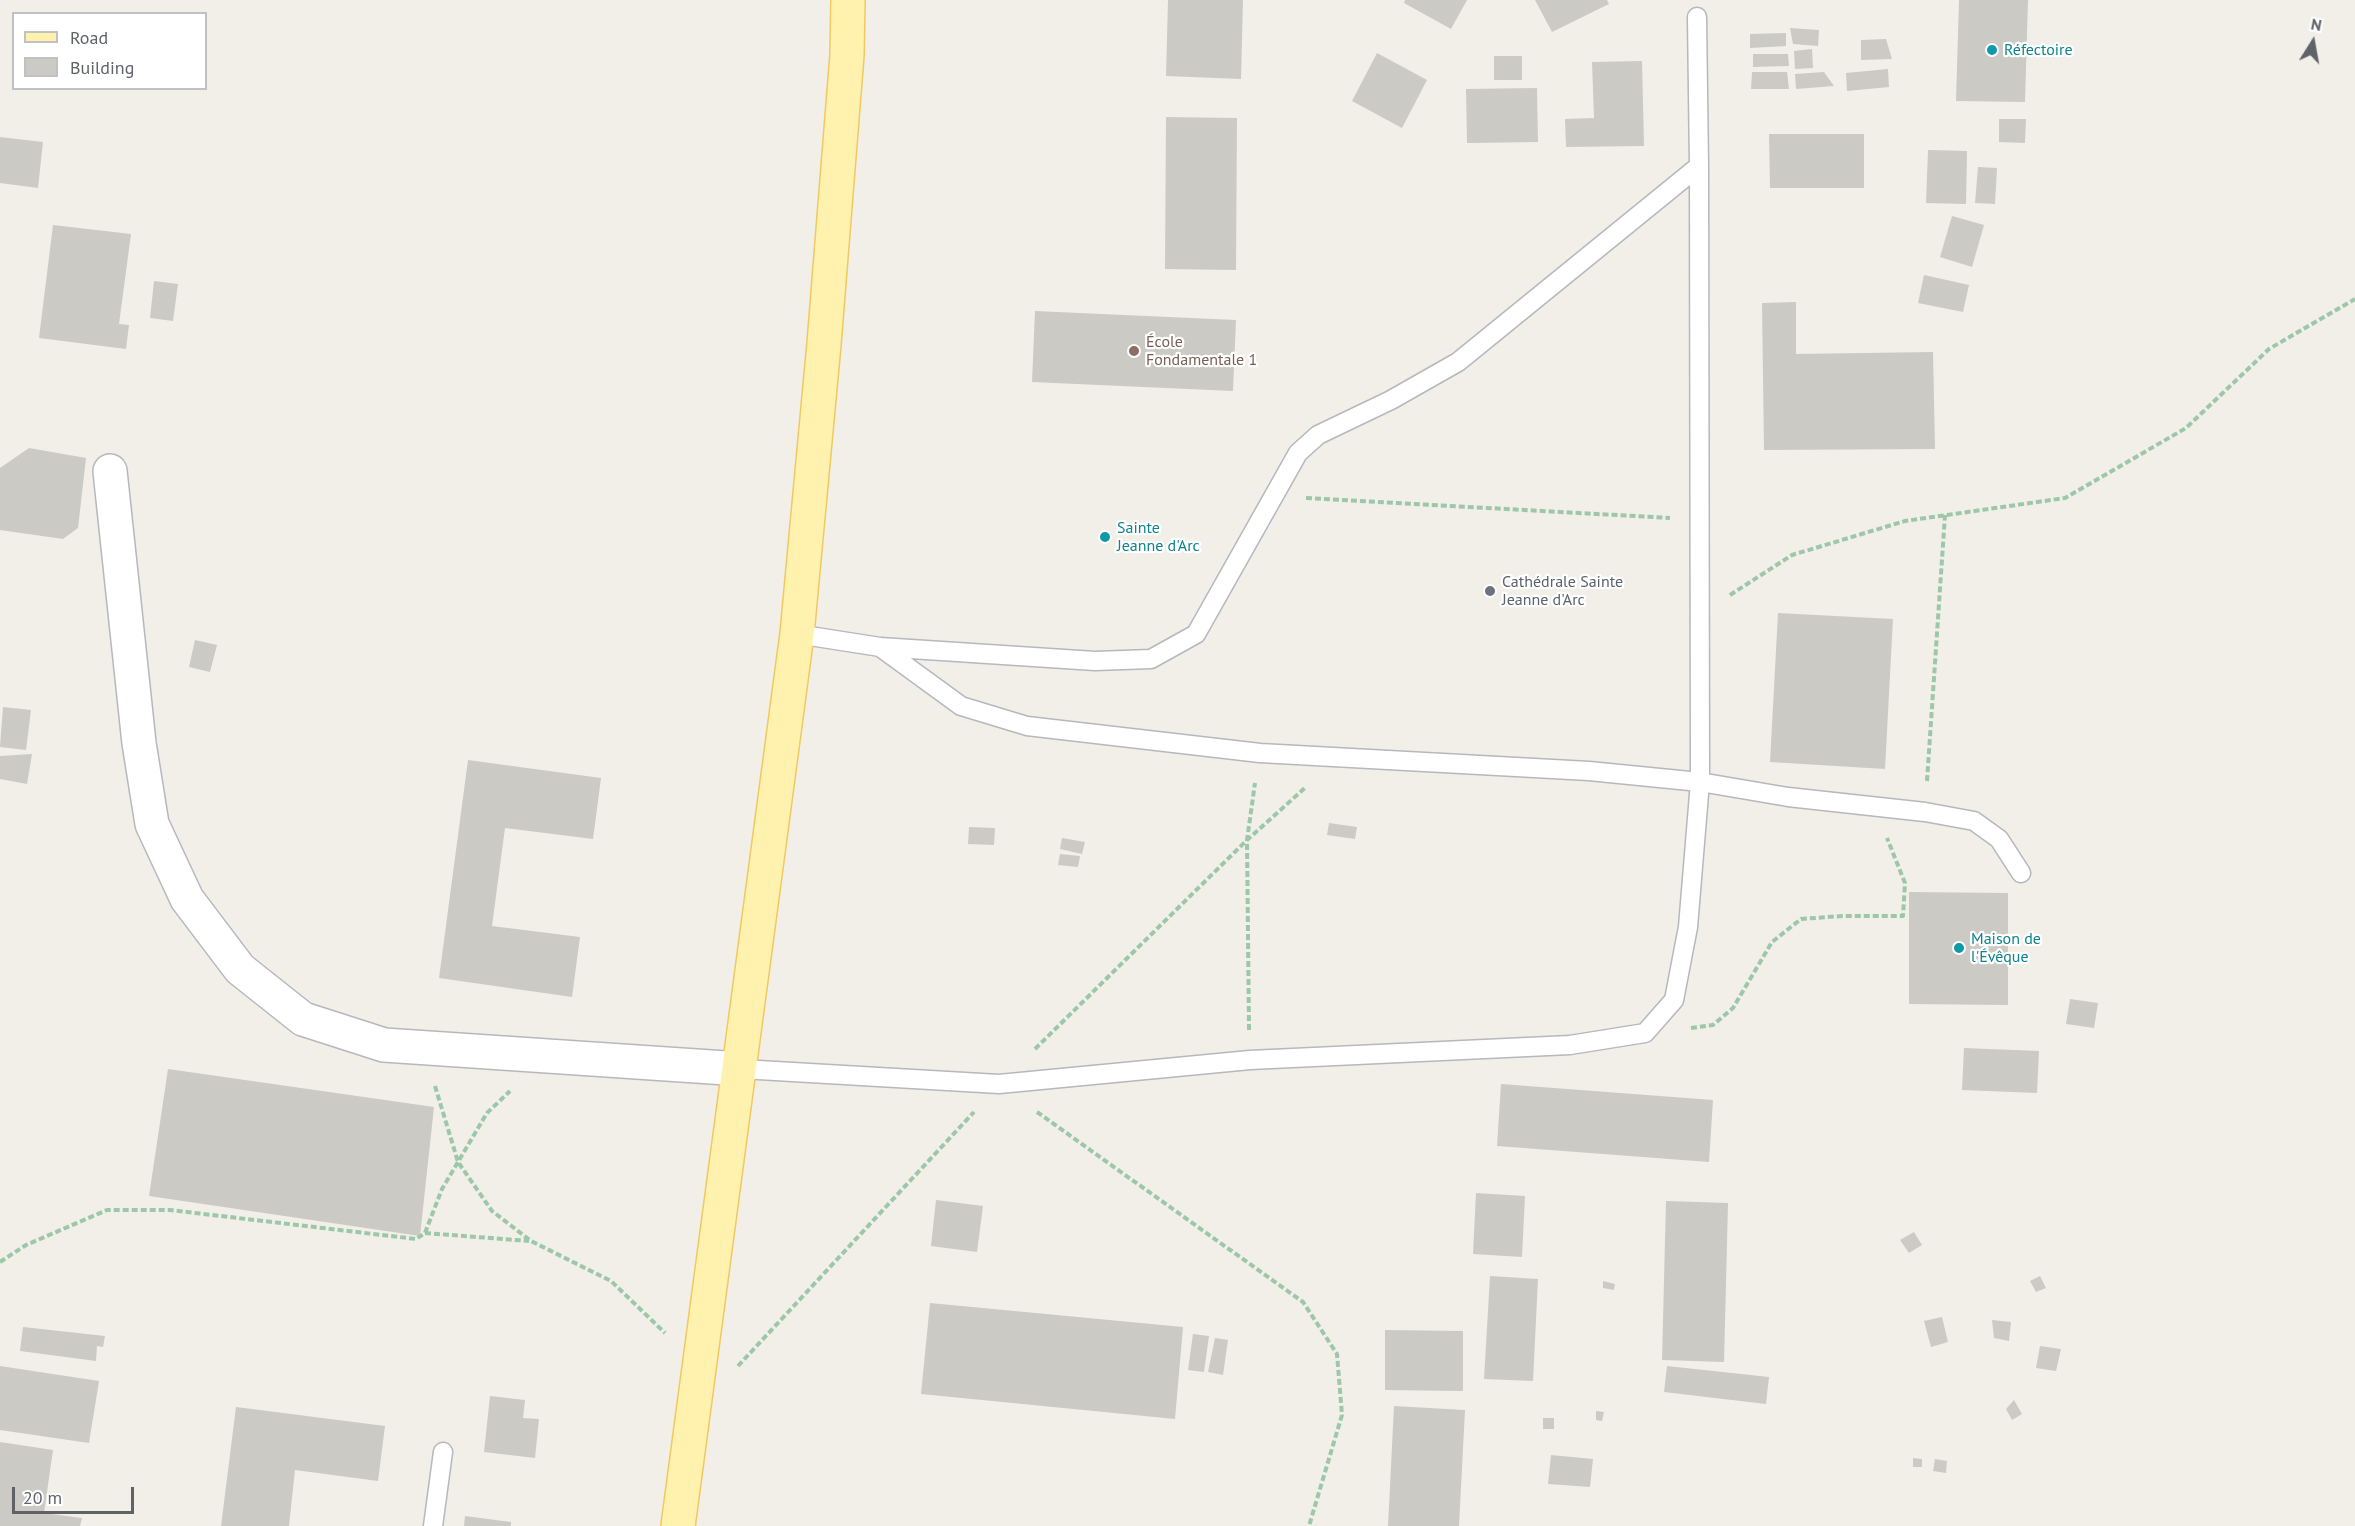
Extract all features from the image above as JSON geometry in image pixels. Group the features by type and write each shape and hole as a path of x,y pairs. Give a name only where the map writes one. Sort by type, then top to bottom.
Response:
{"main road":[{"path":"678,1526 741,1069 797,634 824,344 847,55 848,0"}],"street":[{"path":"110,471 139,743 152,824 187,899 240,969 303,1019 384,1045 741,1069"}],"lane":[{"path":"741,1069 999,1084 1250,1060 1570,1045 1645,1033 1674,1000 1688,927 1700,782 1697,17"},
{"path":"797,634 880,647 1095,662 1150,659 1196,634 1298,453 1318,435 1391,400 1458,362 1699,166"},
{"path":"880,647 961,706 1027,726 1260,753 1588,771 1700,782 1788,797 1925,812 1974,821 1999,839 2021,873"},
{"path":"433,1526 443,1452"}],"path":[{"path":"1699,615 1792,555 1905,521 2065,498 2186,428 2269,349 2355,299"},
{"path":"1273,496 1698,519"},
{"path":"1925,812 1945,515"},
{"path":"1250,1060 1247,840 1260,753"},
{"path":"1645,1033 1713,1025 1733,1008 1772,942 1801,919 1903,916 1905,883 1874,807"},
{"path":"423,1048 458,1162 492,1211 531,1241 611,1281 674,1341 699,1376"},
{"path":"0,1262 26,1245 107,1210 170,1210 416,1239 425,1233 442,1189 487,1113 545,1057"},
{"path":"999,1084 1303,1302 1337,1354 1341,1415 1308,1526"},
{"path":"425,1233 531,1241"}],"building":[{"path":"1168,0 1243,0 1241,79 1166,76"},
{"path":"1405,0 1467,0 1451,29 1404,3"},
{"path":"1535,0 1607,0 1609,4 1552,32"},
{"name":"Réfectoire","path":"1959,0 2028,0 2025,102 1956,101"},
{"path":"1790,28 1819,30 1818,46 1793,44"},
{"path":"1786,33 1786,46 1750,48 1750,34"},
{"path":"1886,39 1892,59 1861,60 1861,40"},
{"path":"1812,49 1813,68 1795,69 1794,51"},
{"path":"1377,53 1427,80 1402,128 1352,101"},
{"path":"1753,54 1788,54 1789,66 1753,67"},
{"path":"1494,56 1522,56 1522,80 1494,80"},
{"path":"1642,61 1644,146 1566,147 1565,119 1594,118 1592,62"},
{"path":"1888,69 1889,87 1847,91 1846,73"},
{"path":"1752,72 1787,72 1789,89 1751,89"},
{"path":"1824,72 1834,86 1796,89 1795,74"},
{"path":"1537,88 1538,142 1467,143 1466,89"},
{"path":"1166,117 1237,118 1236,270 1165,269"},
{"path":"1999,119 2026,119 2025,143 1999,142"},
{"path":"1769,134 1864,134 1864,188 1770,188"},
{"path":"0,137 43,142 38,188 0,183"},
{"path":"1928,150 1967,151 1966,204 1926,203"},
{"path":"1978,167 1997,168 1995,204 1975,203"},
{"path":"1952,216 1984,225 1972,267 1940,257"},
{"path":"53,225 131,234 119,324 129,325 126,349 39,338"},
{"path":"1924,275 1969,285 1963,312 1918,303"},
{"path":"154,281 178,284 173,321 150,318"},
{"path":"1796,302 1796,354 1933,352 1935,449 1764,450 1762,303"},
{"name":"École Fondamentale 1","path":"1035,311 1236,320 1233,391 1032,382"},
{"path":"29,448 86,458 78,528 63,539 0,530 0,468"},
{"path":"1778,613 1893,619 1885,769 1770,762"},
{"path":"195,640 217,645 210,672 189,667"},
{"path":"3,707 31,710 26,750 0,747"},
{"path":"32,754 27,784 0,779 0,756"},
{"path":"468,760 601,778 593,839 505,828 492,926 580,937 572,997 439,978"},
{"path":"1329,823 1357,827 1355,839 1327,835"},
{"path":"969,827 995,828 994,845 968,844"},
{"path":"1062,838 1085,842 1082,854 1060,849"},
{"path":"1060,854 1080,856 1078,867 1058,865"},
{"name":"Maison de l'Évêque","path":"1909,892 2008,893 2008,1005 1909,1004"},
{"path":"2070,999 2098,1003 2094,1028 2066,1024"},
{"path":"1964,1048 2039,1051 2037,1093 1962,1090"},
{"path":"168,1069 434,1107 420,1236 149,1196"},
{"path":"1501,1084 1713,1100 1709,1162 1497,1146"},
{"path":"1476,1193 1525,1196 1522,1257 1473,1254"},
{"path":"936,1200 983,1206 977,1252 931,1246"},
{"path":"1666,1201 1728,1203 1724,1362 1662,1360"},
{"path":"1914,1232 1922,1245 1909,1253 1900,1240"},
{"path":"1490,1276 1538,1279 1533,1381 1484,1379"},
{"path":"2040,1276 2046,1288 2036,1292 2030,1281"},
{"path":"1603,1281 1615,1284 1614,1290 1603,1288"},
{"path":"930,1303 1183,1327 1175,1419 921,1394"},
{"path":"1942,1317 1948,1342 1931,1347 1924,1321"},
{"path":"1992,1320 2011,1322 2009,1341 1994,1338"},
{"path":"23,1327 105,1336 103,1347 97,1346 96,1361 20,1351"},
{"path":"1385,1330 1463,1331 1463,1391 1385,1390"},
{"path":"1193,1334 1209,1336 1204,1372 1188,1370"},
{"path":"1215,1338 1228,1340 1223,1375 1208,1372"},
{"path":"2040,1346 2061,1349 2056,1371 2036,1368"},
{"path":"0,1366 99,1381 89,1443 0,1430"},
{"path":"1667,1366 1769,1377 1766,1404 1664,1392"},
{"path":"490,1396 525,1400 523,1418 539,1419 535,1458 484,1452"},
{"path":"2014,1400 2022,1414 2012,1420 2006,1409"},
{"path":"1394,1406 1465,1410 1459,1526 1388,1526"},
{"path":"236,1407 385,1426 378,1481 295,1470 289,1526 221,1526"},
{"path":"1596,1411 1604,1412 1602,1421 1596,1420"},
{"path":"1543,1418 1554,1418 1554,1429 1543,1429"},
{"path":"0,1442 53,1450 44,1513 82,1518 80,1526 0,1526"},
{"path":"1551,1455 1593,1459 1590,1487 1548,1484"},
{"path":"1913,1458 1922,1459 1922,1467 1913,1467"},
{"path":"1935,1459 1947,1461 1946,1473 1933,1471"},
{"path":"465,1516 511,1522 511,1526 464,1526"}],"place":[{"name":"Réfectoire","path":"1992,50"},
{"name":"École Fondamentale 1","path":"1134,351"},
{"name":"Sainte Jeanne d'Arc","path":"1105,537"},
{"name":"Cathédrale Sainte Jeanne d'Arc","path":"1490,591"},
{"name":"Maison de l'Évêque","path":"1959,948"}]}
